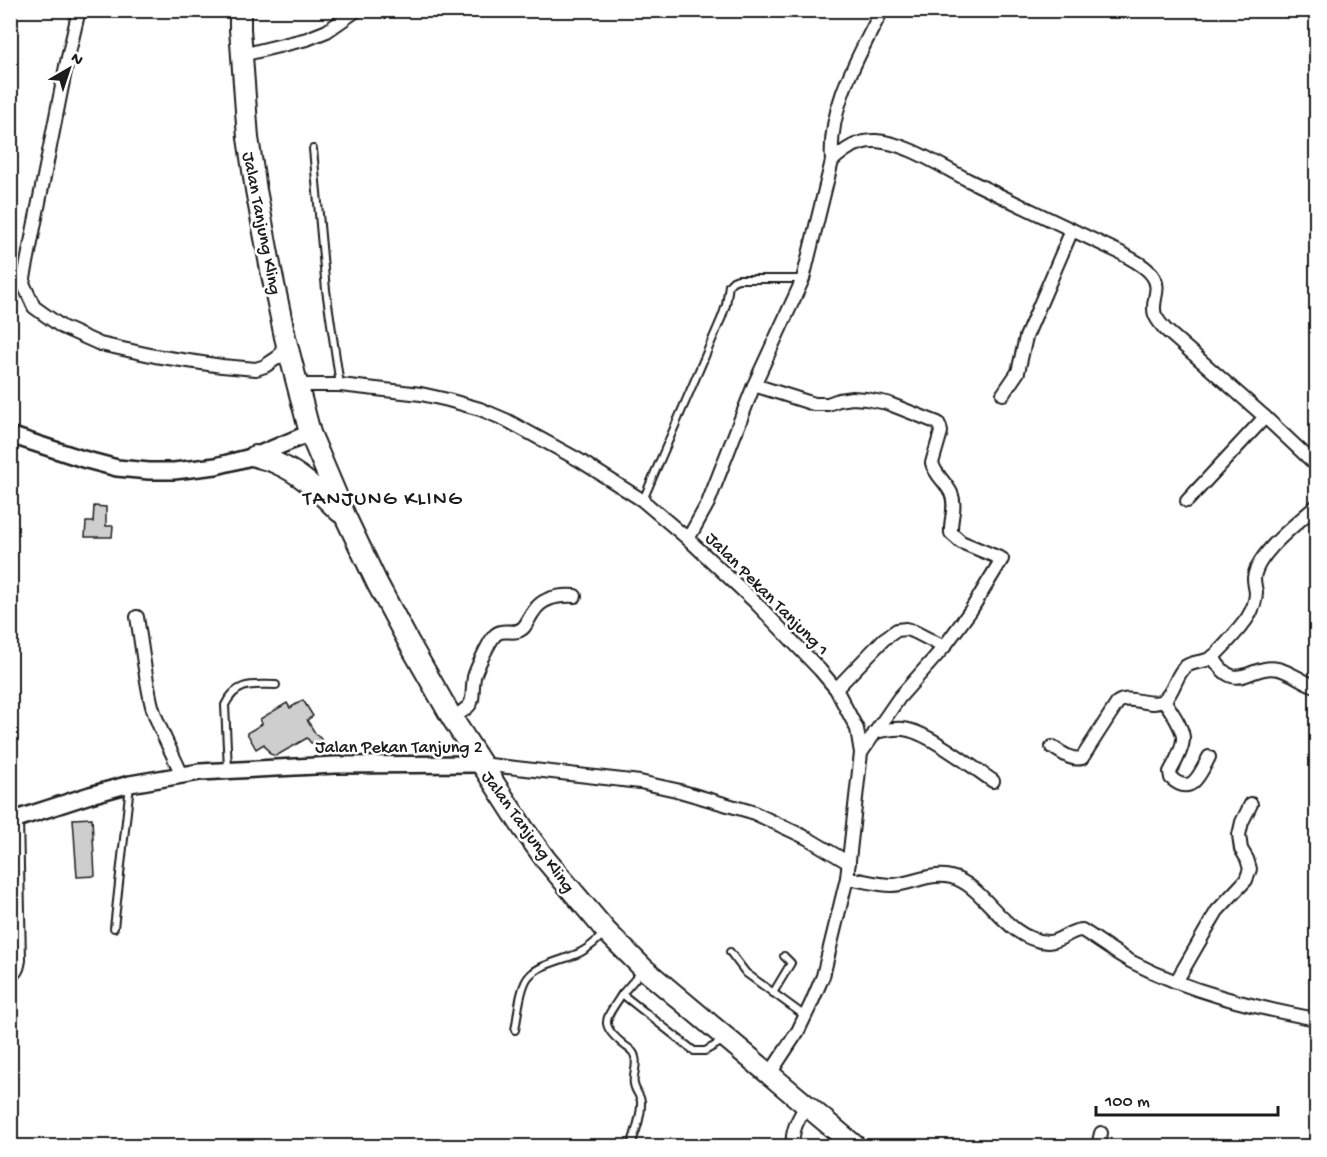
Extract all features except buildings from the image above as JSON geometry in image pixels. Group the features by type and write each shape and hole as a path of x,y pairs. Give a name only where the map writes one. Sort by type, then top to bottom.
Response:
{"highway":[{"name":"Jalan Tanjung Kling","path":"240,10 248,138 285,337 310,432 346,518 408,641 452,718 523,828 546,860 606,931 644,969 855,1146"},
{"path":"255,456 276,463 296,474 315,488 346,518"}],"street":[{"path":"242,55 307,39 327,31 357,10"},
{"path":"688,539 708,503 754,385 803,279 832,161 831,144 835,116 843,90 882,10"},
{"path":"78,11 22,283 34,307 62,327 100,344 155,356 222,366 256,369 265,366 281,353 285,337"},
{"path":"832,161 844,150 858,143 874,141 892,143 1121,253 1152,274 1157,284 1155,314 1166,330 1317,465"},
{"path":"1003,394 1018,372 1026,337 1072,230"},
{"name":"Jalan Pekan Tanjung 1","path":"298,385 340,385 421,394 448,400 480,409 506,420 549,443 642,500 688,539 756,603 836,689 857,729 861,753 847,878 823,975 798,1031 769,1075"},
{"path":"754,385 814,404 828,404 852,398 887,403 938,423 941,432 932,463 953,500 951,533 961,542 1002,559 971,610 944,647 898,698 861,753"},
{"path":"1187,501 1265,417"},
{"path":"10,435 117,468 174,471 255,456 310,432"},
{"path":"1052,747 1069,757 1082,758 1120,700 1152,703 1164,700 1185,668 1190,664 1213,657 1248,617 1255,605 1254,578 1260,563 1269,550 1317,506"},
{"path":"452,718 463,711 473,698 475,675 497,633 517,632 523,629 535,609 552,597 575,596"},
{"path":"137,617 153,706 182,775"},
{"path":"836,689 884,639 897,630 906,629 915,632 944,647"},
{"path":"1213,657 1219,667 1234,677 1244,677 1269,668 1280,669 1307,684 1317,686"},
{"path":"1164,700 1184,736 1170,772 1171,778 1181,785 1192,784 1209,757"},
{"path":"875,732 892,728 906,729 920,734 993,781"},
{"name":"Jalan Pekan Tanjung 2","path":"14,820 130,784 182,775 228,770 335,765 481,764 640,782 676,790 752,812 807,838 849,863"},
{"path":"1176,982 1217,911 1246,880 1250,869 1241,849 1239,835 1242,822 1251,804"},
{"path":"10,975 17,969 19,960 14,820"},
{"path":"847,878 892,885 938,875 952,877 968,885 1008,924 1032,938 1045,942 1054,941 1075,930 1082,930 1131,961 1176,982 1218,996 1317,1019"},
{"path":"793,1146 793,1131 806,1106"},
{"path":"1098,1146 1101,1133"}],"lane":[{"path":"313,149 326,290 340,385"},
{"path":"642,500 722,317 729,285 738,279 803,279"},
{"path":"228,770 225,705 229,697 242,687 276,685"},
{"path":"114,928 130,784"},
{"path":"515,1030 523,987 531,974 539,968 580,953 597,941 606,931"},
{"path":"730,952 746,973 806,1016"},
{"path":"773,993 791,963 784,956"},
{"path":"631,1146 638,1126 641,1103 633,1083 636,1058 631,1050 606,1027 608,1016 622,994 644,969"},
{"path":"622,994 694,1051 705,1051 726,1039"}],"district":[{"name":"TANJUNG KLING","path":"383,497"}]}
